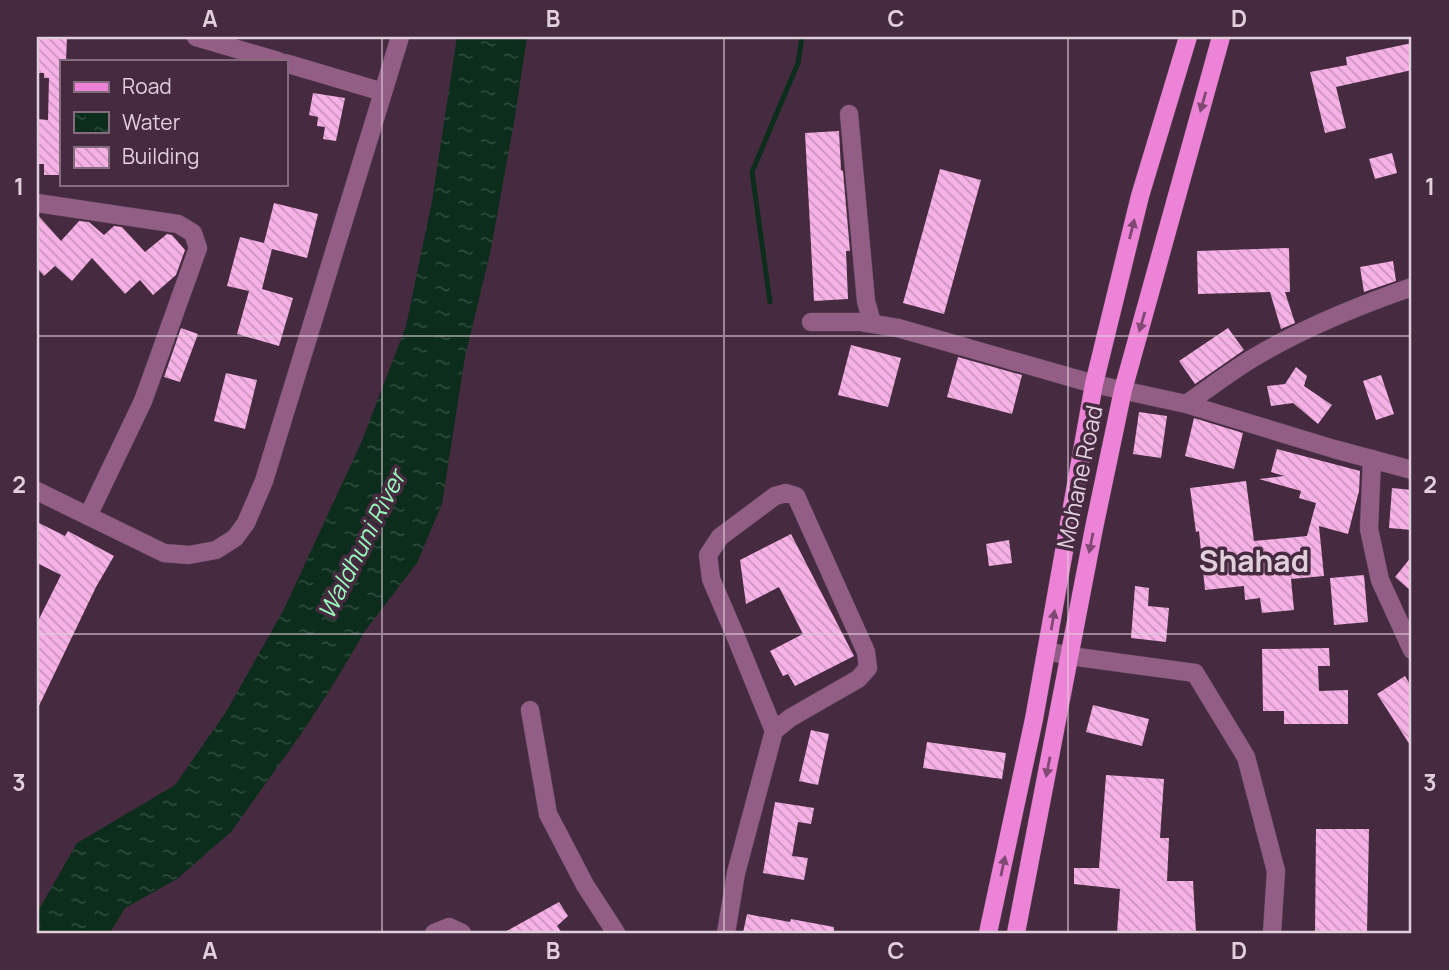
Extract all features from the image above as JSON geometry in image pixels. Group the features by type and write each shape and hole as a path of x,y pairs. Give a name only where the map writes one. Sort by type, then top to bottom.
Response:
{"main road":[{"name":"Mohane Road","path":"988,933 1034,719 1094,384 1140,197 1188,37"},
{"name":"Mohane Road","path":"1016,933 1123,390 1221,37"}],"street":[{"path":"196,37 275,60"},
{"path":"37,491 164,553 188,555 216,550 235,538 246,523 264,481 400,37"},
{"path":"287,64 383,92"},
{"path":"849,114 866,301 872,323"},
{"path":"37,203 178,224 193,233 198,248 143,401 88,516"},
{"path":"1186,404 1252,359 1291,337 1336,316 1412,287"},
{"path":"811,322 872,323 898,328 1094,384 1186,404 1412,470"},
{"path":"1372,459 1370,529 1380,580 1412,650"},
{"path":"726,933 736,873 774,730 711,579 708,555 720,537 775,496 786,492 796,496 866,652 867,668 858,679 774,730"},
{"path":"1047,651 1195,673 1246,757 1276,871 1272,933"},
{"path":"530,710 548,814 585,885 616,933"},
{"path":"434,933 449,926 462,933"}],"water":[{"name":"Waldhuni River","path":"457,37 527,37 490,254 465,357 442,504 417,563 365,631 301,734 231,832 177,879 125,908 110,933 37,933 37,913 77,843 175,785 226,712 284,609 361,443 406,326 432,201"}],"building":[{"path":"37,37 67,37 66,60 60,60 60,175 44,175 44,164 37,164 37,119 48,120 49,78 44,78 44,73 38,73"},
{"path":"1412,43 1412,70 1336,87 1346,128 1325,133 1310,72 1347,65 1346,57"},
{"path":"313,93 345,98 336,141 323,139 325,127 317,126 318,117 309,115"},
{"path":"839,131 850,251 846,251 848,299 814,301 805,133"},
{"path":"1392,153 1397,173 1375,179 1369,159"},
{"path":"940,169 981,180 944,314 903,303"},
{"path":"274,203 318,214 307,258 272,249 262,289 293,298 279,346 237,334 249,291 227,286 240,237 264,243"},
{"path":"37,214 61,241 79,221 89,222 104,235 114,226 122,227 145,252 167,234 172,235 185,250 176,275 153,295 140,280 125,294 92,258 72,281 55,266 44,276 37,268"},
{"path":"1289,248 1290,292 1285,292 1295,323 1281,329 1270,292 1198,294 1197,251"},
{"path":"1393,261 1396,281 1364,292 1360,267"},
{"path":"181,328 198,334 180,382 164,377"},
{"path":"1228,328 1244,350 1195,384 1179,361"},
{"path":"851,345 901,358 888,407 838,395"},
{"path":"958,357 1022,375 1012,414 947,397"},
{"path":"1296,367 1307,376 1304,386 1332,405 1318,424 1293,403 1271,406 1267,386 1285,384"},
{"path":"226,373 257,380 245,429 214,421"},
{"path":"1381,375 1394,414 1376,420 1363,381"},
{"path":"1139,412 1167,416 1161,458 1133,454"},
{"path":"1194,418 1243,433 1234,469 1185,456"},
{"path":"1277,449 1360,471 1359,491 1348,534 1319,526 1324,576 1291,579 1294,610 1262,613 1260,598 1245,600 1244,586 1205,590 1199,531 1196,532 1190,488 1246,481 1254,541 1307,536 1316,503 1299,498 1301,491 1259,479 1284,476 1271,472"},
{"path":"1392,488 1412,490 1412,530 1389,528"},
{"path":"37,522 65,536 68,531 114,556 96,587 37,710 37,623 61,575 37,563"},
{"path":"791,534 854,656 795,686 788,674 783,676 770,651 803,634 779,587 746,604 740,560"},
{"path":"1009,540 1012,563 989,566 986,544"},
{"path":"1412,556 1412,592 1395,577"},
{"path":"1364,575 1368,622 1334,625 1330,578"},
{"path":"1135,586 1149,588 1148,606 1169,608 1166,642 1131,638"},
{"path":"1329,648 1330,666 1318,666 1319,691 1348,690 1348,724 1284,724 1284,711 1263,711 1262,649"},
{"path":"1405,676 1412,688 1412,748 1377,694"},
{"path":"1093,705 1149,719 1142,746 1086,732"},
{"path":"811,730 829,734 818,785 799,781"},
{"path":"927,742 1006,753 1002,779 923,768"},
{"path":"1106,775 1164,779 1160,838 1169,838 1167,881 1193,881 1196,933 1117,933 1120,889 1074,884 1074,868 1099,868"},
{"path":"775,802 814,808 811,824 798,822 792,856 808,858 804,880 763,873"},
{"path":"1316,829 1369,829 1367,933 1315,933"},
{"path":"559,902 568,916 557,926 562,933 503,933"},
{"path":"747,914 834,927 834,933 743,933"}],"waterway":[{"path":"770,302 752,172 798,63 802,37"}],"district":[{"name":"Shahad","path":"1254,562"}]}
